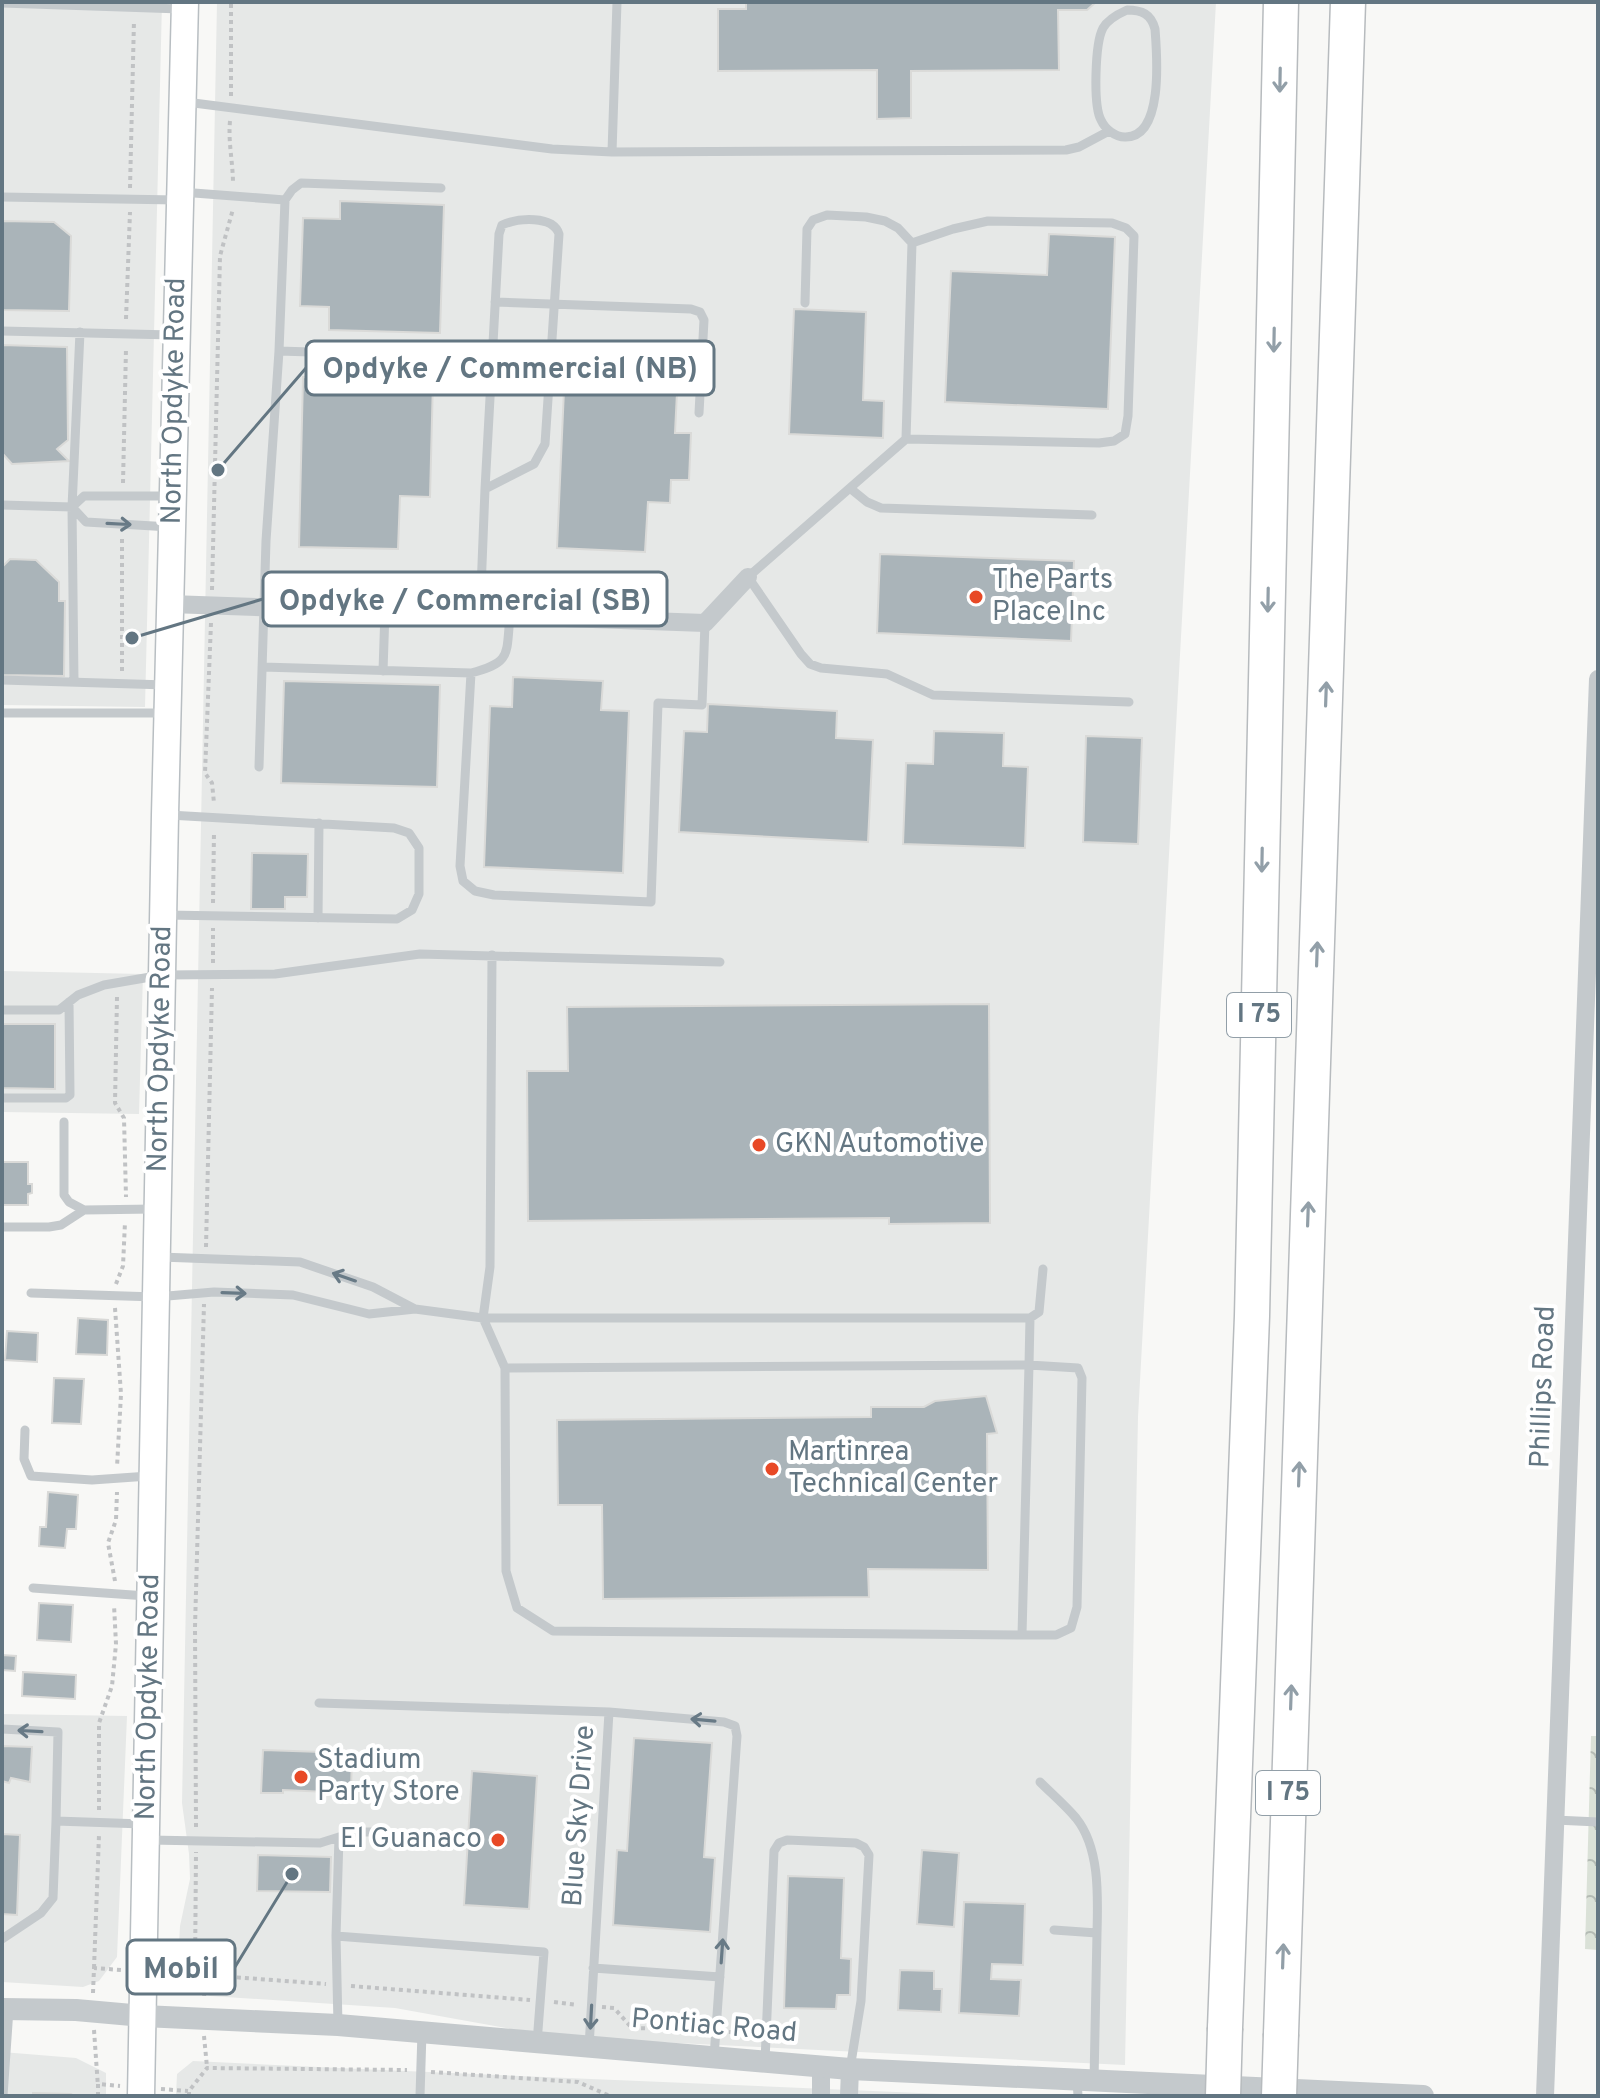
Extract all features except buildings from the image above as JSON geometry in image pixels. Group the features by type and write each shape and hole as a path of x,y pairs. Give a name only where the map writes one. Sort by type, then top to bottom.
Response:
{"highway":[{"name":"I 75","path":"1223,2096 1252,1316 1281,2"},
{"name":"I 75","path":"1279,2096 1348,2"}],"main road":[{"name":"North Opdyke Road","path":"141,2096 165,815 185,5"}],"street":[{"path":"170,604 705,623 748,577"},
{"name":"Phillips Road","path":"1545,2096 1598,679"},
{"name":"Pontiac Road","path":"6,2009 338,2025 1083,2086 1423,2096"},
{"path":"821,2066 821,2096"},
{"path":"849,2096 850,2069"}],"lane":[{"path":"612,152 617,2"},
{"path":"2,3 185,5"},
{"path":"1138,6 1152,19 1155,29 1154,106 1150,120 1135,135 1122,137 1109,131 1101,122 1096,100 1100,36 1105,25 1116,15 1138,6"},
{"path":"182,101 552,149 612,152 1066,150 1079,147 1109,131"},
{"path":"259,767 285,200 301,183 441,188"},
{"path":"2,197 180,196 285,200"},
{"path":"805,303 807,229 813,220 827,215 885,221 898,228 912,243 906,439"},
{"path":"480,615 485,489 499,234 502,225 512,221 550,222 557,226 559,234 545,444 534,464 485,489"},
{"path":"912,243 988,221 1112,223 1126,228 1134,236 1125,434 1114,441 1099,443 906,439 748,577 801,654 810,664 821,668 887,674 933,695 1129,702"},
{"path":"495,302 691,309 700,312 704,320 699,413"},
{"path":"2,331 177,336"},
{"path":"74,682 72,507 80,332"},
{"path":"279,351 437,356"},
{"path":"851,489 867,502 881,508 1092,515"},
{"path":"2,505 72,507 84,496 173,496"},
{"path":"72,507 86,522 172,527"},
{"path":"383,671 385,611"},
{"path":"262,667 471,673 496,666 507,652 510,616"},
{"path":"471,673 460,866 463,881 475,891 494,895 651,902 658,703 702,705 705,623"},
{"path":"2,680 168,685"},
{"path":"2,713 168,713"},
{"path":"163,915 397,919 412,910 419,894 419,848 409,833 394,828 165,815"},
{"path":"318,918 319,823"},
{"path":"2,1010 59,1010 78,995 104,985 162,975 275,974 420,954 720,962"},
{"path":"492,955 490,1267 483,1318 505,1368 506,1571 517,1608 553,1631 1056,1635 1071,1628 1077,1607 1082,1378 1078,1368 1029,1365 505,1368"},
{"path":"2,1098 66,1098 70,1095 69,1002"},
{"path":"64,1122 64,1195 69,1202 84,1210 158,1209"},
{"path":"2,1227 61,1225 84,1210"},
{"path":"157,1257 300,1262 373,1287 415,1309"},
{"path":"31,1293 156,1297 214,1292 293,1295 369,1314 415,1309 483,1318 1030,1318 1039,1312 1043,1269"},
{"path":"1022,1635 1030,1318"},
{"path":"25,1430 24,1459 31,1476 92,1480 153,1476"},
{"path":"33,1588 150,1596"},
{"path":"319,1703 609,1712"},
{"name":"Blue Sky Drive","path":"589,2047 609,1712 724,1722 735,1726 737,1736 714,2057"},
{"path":"2,1729 58,1732 53,1898 41,1913 2,1939"},
{"path":"1040,1782 1077,1819 1088,1841 1094,1865 1097,1933 1083,2086"},
{"path":"1555,1820 1598,1822"},
{"path":"56,1821 146,1832 320,1843 355,1832 379,1832"},
{"path":"338,2025 336,1936 339,1837"},
{"path":"765,2061 774,1851 779,1843 787,1840 856,1843 864,1847 869,1855 861,2001 850,2069"},
{"path":"1054,1930 1097,1933"},
{"path":"336,1936 544,1952 537,2043"},
{"path":"593,1968 720,1977"},
{"path":"3,2096 6,2009"},
{"path":"420,2096 422,2032"}],"path":[{"path":"205,1975 614,2008 632,2028 715,2030 766,2036"},
{"path":"189,2096 189,2091 207,2068 421,2071 578,2082 610,2096"}],"shaded area":[{"path":"2,2 162,2 145,707 2,705"},
{"path":"217,2 1216,2 1138,1417 1125,2065 555,2037 395,2008 210,1996 197,1991 187,1981 178,1963 180,1926 190,1879 182,1803"},
{"path":"2,971 143,974 139,1114 2,1112"},
{"path":"2,1714 127,1716 117,1957 99,1981 83,1987 2,1982"},
{"path":"2,2052 76,2058 106,2073 106,2096 2,2096"},
{"path":"193,2061 989,2096 176,2096 177,2074"}],"green space":[{"path":"1591,1736 1598,1736 1598,1950 1585,1949"}],"place":[{"name":"Opdyke / Commercial (NB)","path":"218,470"},
{"name":"The Parts Place Inc","path":"976,597"},
{"name":"Opdyke / Commercial (SB)","path":"132,638"},
{"name":"GKN Automotive","path":"759,1145"},
{"name":"Martinrea Technical Center","path":"772,1469"},
{"name":"Stadium Party Store","path":"301,1777"},
{"name":"El Guanaco","path":"498,1840"},
{"name":"Mobil","path":"292,1874"}]}
